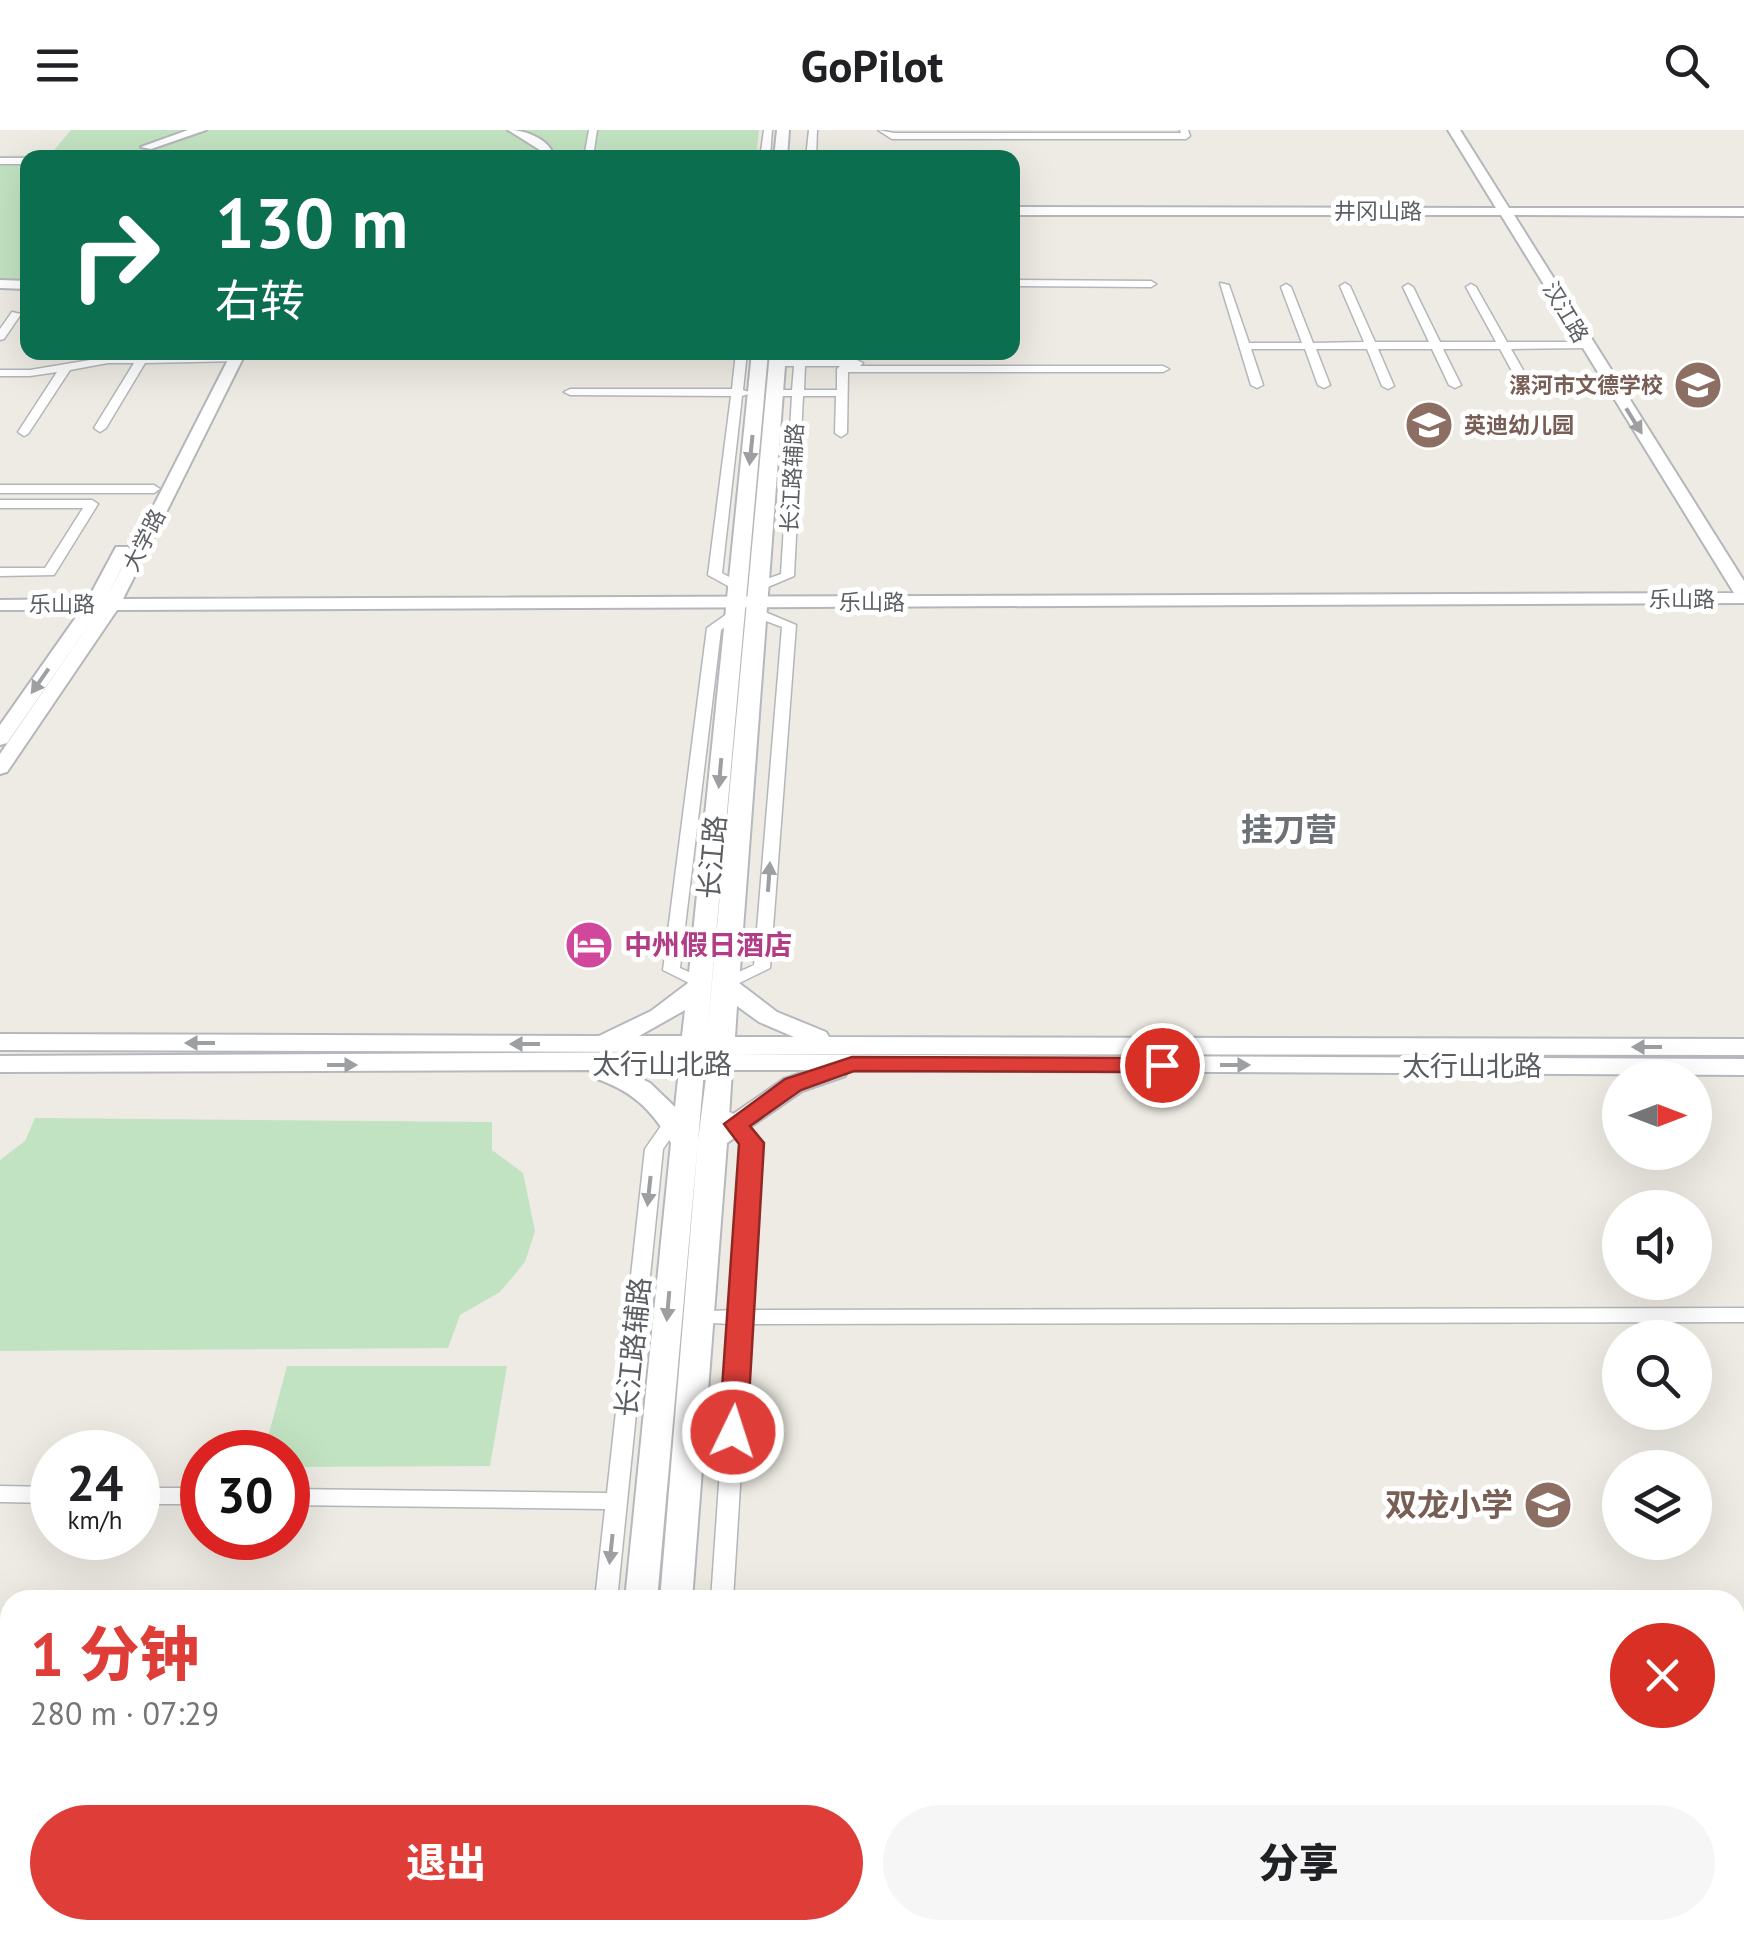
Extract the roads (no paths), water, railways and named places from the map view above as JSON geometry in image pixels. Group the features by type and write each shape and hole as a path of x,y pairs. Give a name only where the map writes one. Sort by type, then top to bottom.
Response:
{"main road":[{"name":"长江路","path":"713,985 735,601 756,393 770,360"},
{"name":"长江路","path":"677,1590 700,1318 705,1053 760,600 756,393"},
{"path":"579,1054 630,1032 713,985 768,1017 855,1054"},
{"name":"太行山北路","path":"0,1042 579,1054"},
{"name":"太行山北路","path":"855,1054 1744,1047"},
{"name":"太行山北路","path":"0,1064 705,1053 1744,1067"},
{"path":"579,1054 701,1123 855,1054"},
{"name":"长江路","path":"642,1590 701,1123"}],"street":[{"path":"142,150 158,130"},
{"path":"149,150 200,130"},
{"path":"514,130 546,150"},
{"path":"882,130 892,136 1186,136 1184,130"},
{"name":"汉江路","path":"1454,130 1512,211 1744,566"},
{"name":"汉江路","path":"1466,130 1586,345 1744,597"},
{"name":"井冈山路","path":"1020,211 1744,212"},
{"path":"1020,283 1151,284"},
{"path":"1224,284 1256,386"},
{"path":"1345,286 1388,386"},
{"path":"1286,287 1324,385"},
{"path":"1408,287 1455,384"},
{"path":"1471,287 1525,384"},
{"path":"0,336 20,316"},
{"path":"1244,346 1586,345"},
{"path":"0,373 66,367 94,360"},
{"path":"100,428 141,360"},
{"name":"大学路","path":"0,739 103,604 154,489 228,360"},
{"name":"大学路","path":"0,768 103,604 228,360"},
{"path":"745,360 756,393"},
{"path":"800,362 1097,364"},
{"name":"长江路辅路","path":"760,600 786,576 800,362"},
{"path":"849,362 1162,370"},
{"path":"841,433 842,393 849,362"},
{"path":"24,432 66,367"},
{"path":"570,392 842,393"},
{"path":"0,489 154,489"},
{"path":"0,504 92,504 49,572 0,572"},
{"name":"乐山路","path":"0,604 1744,597"},
{"path":"735,601 714,628 671,970 713,985 762,968 789,625 760,600"},
{"path":"701,1123 752,1143 723,1590"},
{"name":"长江路辅路","path":"607,1590 654,1149 701,1123"},
{"path":"700,1318 1744,1315"},
{"path":"0,1494 30,1495"},
{"path":"310,1497 616,1501"}],"place":[{"name":"漯河市文德学校","path":"1698,385"},
{"name":"英迪幼儿园","path":"1429,425"},
{"name":"中州假日酒店","path":"589,945"},
{"name":"双龙小学","path":"1548,1505"}],"district":[{"name":"挂刀营","path":"1289,830"}]}
